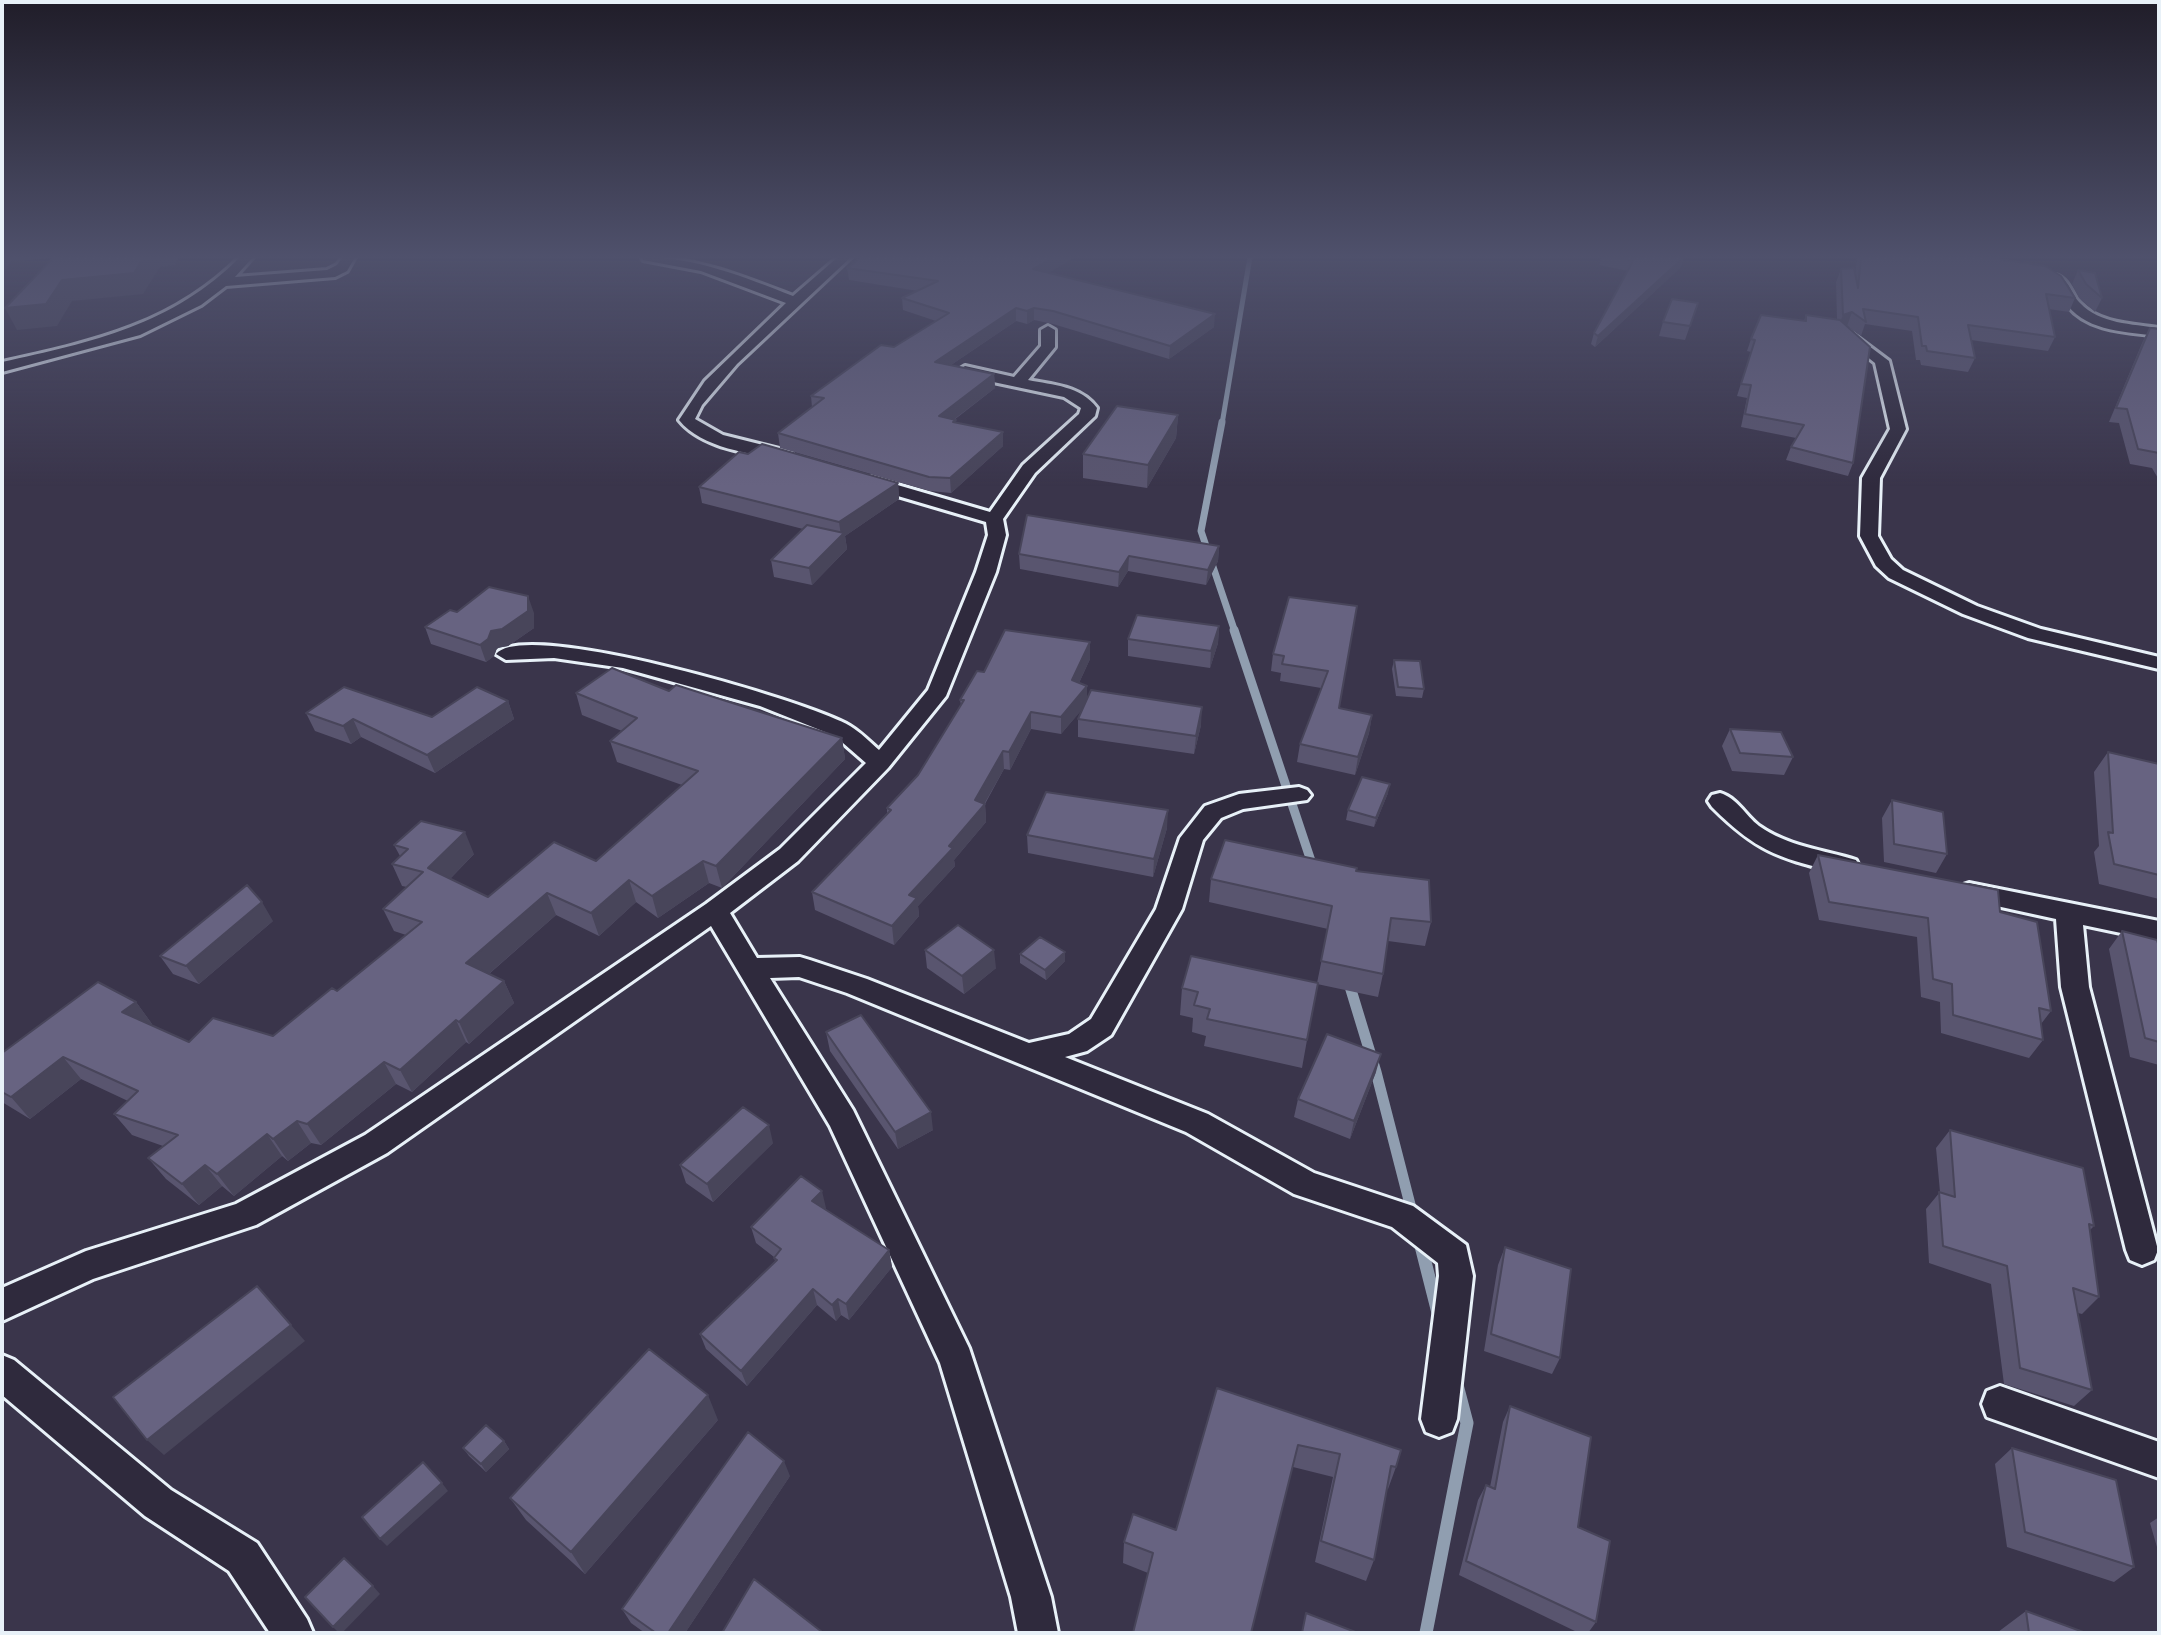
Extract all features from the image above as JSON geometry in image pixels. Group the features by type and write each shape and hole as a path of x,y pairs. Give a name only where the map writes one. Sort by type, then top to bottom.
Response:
{"street":[{"path":"2,367 82,348 126,333"},
{"path":"763,333 711,382 690,407 687,420 691,426 724,439 805,461"},
{"path":"1018,382 1048,347 1048,333"},
{"path":"1847,333 1882,361 1898,429 1871,478 1869,536 1883,562 1896,574 1970,610 2035,634 2159,663"},
{"path":"2,1305 86,1266 245,1215 376,1144 715,911 789,855 880,763 938,691 986,572 997,535 994,519 1029,469 1087,416 1089,408 1084,401 1069,393 963,371"},
{"path":"859,479 994,519"},
{"path":"506,654 554,652 624,662 768,701 843,731 880,763"},
{"path":"1028,1055 1077,1043 1101,1027 1169,909 1192,838 1213,812 1239,802 1299,795"},
{"path":"1720,801 1750,831 1781,849 1864,870"},
{"path":"1952,889 2159,931"},
{"path":"715,911 842,1119 957,1360 1031,1597 1038,1633"},
{"path":"2069,913 2075,987 2142,1250"},
{"path":"749,968 800,967 857,986 1197,1123 1305,1184 1402,1216 1454,1256 1456,1276 1439,1419"},
{"path":"2,1372 158,1503 243,1557 293,1633"},
{"path":"2000,1404 2159,1460"}],"building":[{"path":"916,333 978,333 935,362 994,374 939,416 956,420 953,422 1003,432 950,478 929,477 778,433 824,398 811,396 881,345 894,347"},
{"path":"1128,333 1188,333 1170,346"},
{"path":"1753,333 1855,333 1870,347 1853,463 1791,447 1804,425 1745,414 1751,385 1741,384 1755,340 1751,339"},
{"path":"1920,333 1970,333 1975,358 1927,351 1926,346 1922,346"},
{"path":"2028,333 2054,333 2055,337"},
{"path":"2148,333 2159,333 2159,453 2138,449 2127,409 2116,408"},
{"path":"1117,406 1178,415 1148,465 1083,454"},
{"path":"762,444 898,483 839,522 699,487 739,452 748,454"},
{"path":"1027,515 1219,546 1208,570 1129,556 1119,572 1019,554"},
{"path":"807,525 844,533 809,568 771,560"},
{"path":"489,587 528,596 528,611 502,629 491,631 488,639 480,645 425,627 450,610 457,612"},
{"path":"1289,597 1357,606 1339,708 1372,715 1358,757 1300,744 1328,671 1282,664 1284,656 1273,654"},
{"path":"1137,615 1219,626 1211,651 1128,639"},
{"path":"1005,630 1090,642 1072,680 1087,686 1061,717 1031,712 1009,752 1003,751 975,800 985,804 949,846 953,848 909,895 917,898 892,926 812,892 891,810 887,808 918,775 964,700 960,700 977,671 984,672"},
{"path":"1394,660 1420,661 1424,689 1398,687"},
{"path":"612,668 669,691 676,685 842,738 716,866 703,861 652,896 629,880 591,913 547,893 466,963 504,981 459,1022 456,1020 400,1070 384,1062 307,1124 297,1121 273,1139 267,1134 217,1174 205,1165 182,1184 148,1158 178,1135 114,1114 138,1091 63,1057 11,1097 2,1092 2,1053 98,982 136,1002 122,1012 189,1042 213,1018 273,1036 332,988 337,991 422,922 383,909 423,872 392,864 408,849 394,845 421,821 465,832 428,868 488,897 554,842 596,861 698,771 610,741 637,718 576,693"},
{"path":"344,687 432,717 477,687 508,701 427,755 353,719 343,726 306,713"},
{"path":"1091,690 1202,707 1196,736 1078,719"},
{"path":"1730,729 1781,732 1793,757 1740,753"},
{"path":"2108,752 2159,764 2159,875 2114,864 2108,832 2113,833"},
{"path":"1362,777 1390,784 1376,818 1348,810"},
{"path":"1046,792 1168,810 1154,859 1027,835"},
{"path":"1892,800 1943,812 1947,854 1894,844"},
{"path":"1225,840 1357,868 1356,871 1429,880 1431,922 1391,918 1383,974 1321,961 1332,906 1211,879"},
{"path":"1818,855 1998,890 2000,912 2037,922 2051,1011 2039,1008 2043,1040 1953,1015 1952,984 1933,979 1928,918 1829,902"},
{"path":"247,885 262,902 186,966 160,956"},
{"path":"958,925 994,950 962,976 925,950"},
{"path":"2122,931 2157,940 2159,1042 2145,1038"},
{"path":"1040,937 1065,952 1045,970 1020,954"},
{"path":"1191,956 1318,983 1307,1040 1207,1019 1210,1009 1194,1005 1198,992 1182,988"},
{"path":"861,1015 931,1112 895,1132 826,1032"},
{"path":"1327,1034 1381,1054 1354,1121 1298,1099"},
{"path":"743,1107 769,1125 707,1184 680,1165"},
{"path":"1950,1130 2083,1168 2094,1226 2089,1224 2099,1297 2073,1288 2092,1390 2020,1368 2007,1266 1943,1246 1939,1192 1955,1197"},
{"path":"801,1176 822,1191 812,1201 889,1250 846,1304 838,1299 832,1305 813,1289 741,1371 700,1334 777,1260 774,1258 781,1249 751,1227"},
{"path":"1505,1247 1571,1269 1560,1358 1491,1334"},
{"path":"257,1286 291,1325 147,1440 113,1397"},
{"path":"649,1349 708,1395 571,1552 510,1498"},
{"path":"1217,1388 1401,1450 1396,1467 1391,1466 1374,1560 1321,1541 1340,1454 1298,1445 1251,1633 1133,1633 1153,1553 1124,1542 1133,1514 1176,1530"},
{"path":"1510,1406 1591,1437 1578,1527 1610,1541 1596,1622 1466,1561 1486,1485 1495,1489"},
{"path":"486,1425 504,1441 481,1464 463,1448"},
{"path":"748,1432 784,1461 668,1633 656,1633 622,1609"},
{"path":"2012,1448 2116,1480 2134,1567 2025,1532"},
{"path":"423,1462 442,1483 380,1539 362,1517"},
{"path":"344,1558 373,1586 333,1627 305,1597"},
{"path":"754,1579 822,1632 822,1633 722,1633"},
{"path":"2026,1611 2086,1633 2029,1633"},
{"path":"1306,1613 1358,1633 1302,1633"}],"waterway":[{"path":"1222,424 1237,333"},
{"path":"1222,422 1201,531 1235,632"},
{"path":"1234,630 1314,870"},
{"path":"1348,980 1376,1072 1413,1216"},
{"path":"1420,1242 1438,1313"},
{"path":"1426,1633 1467,1423 1457,1385"}]}
